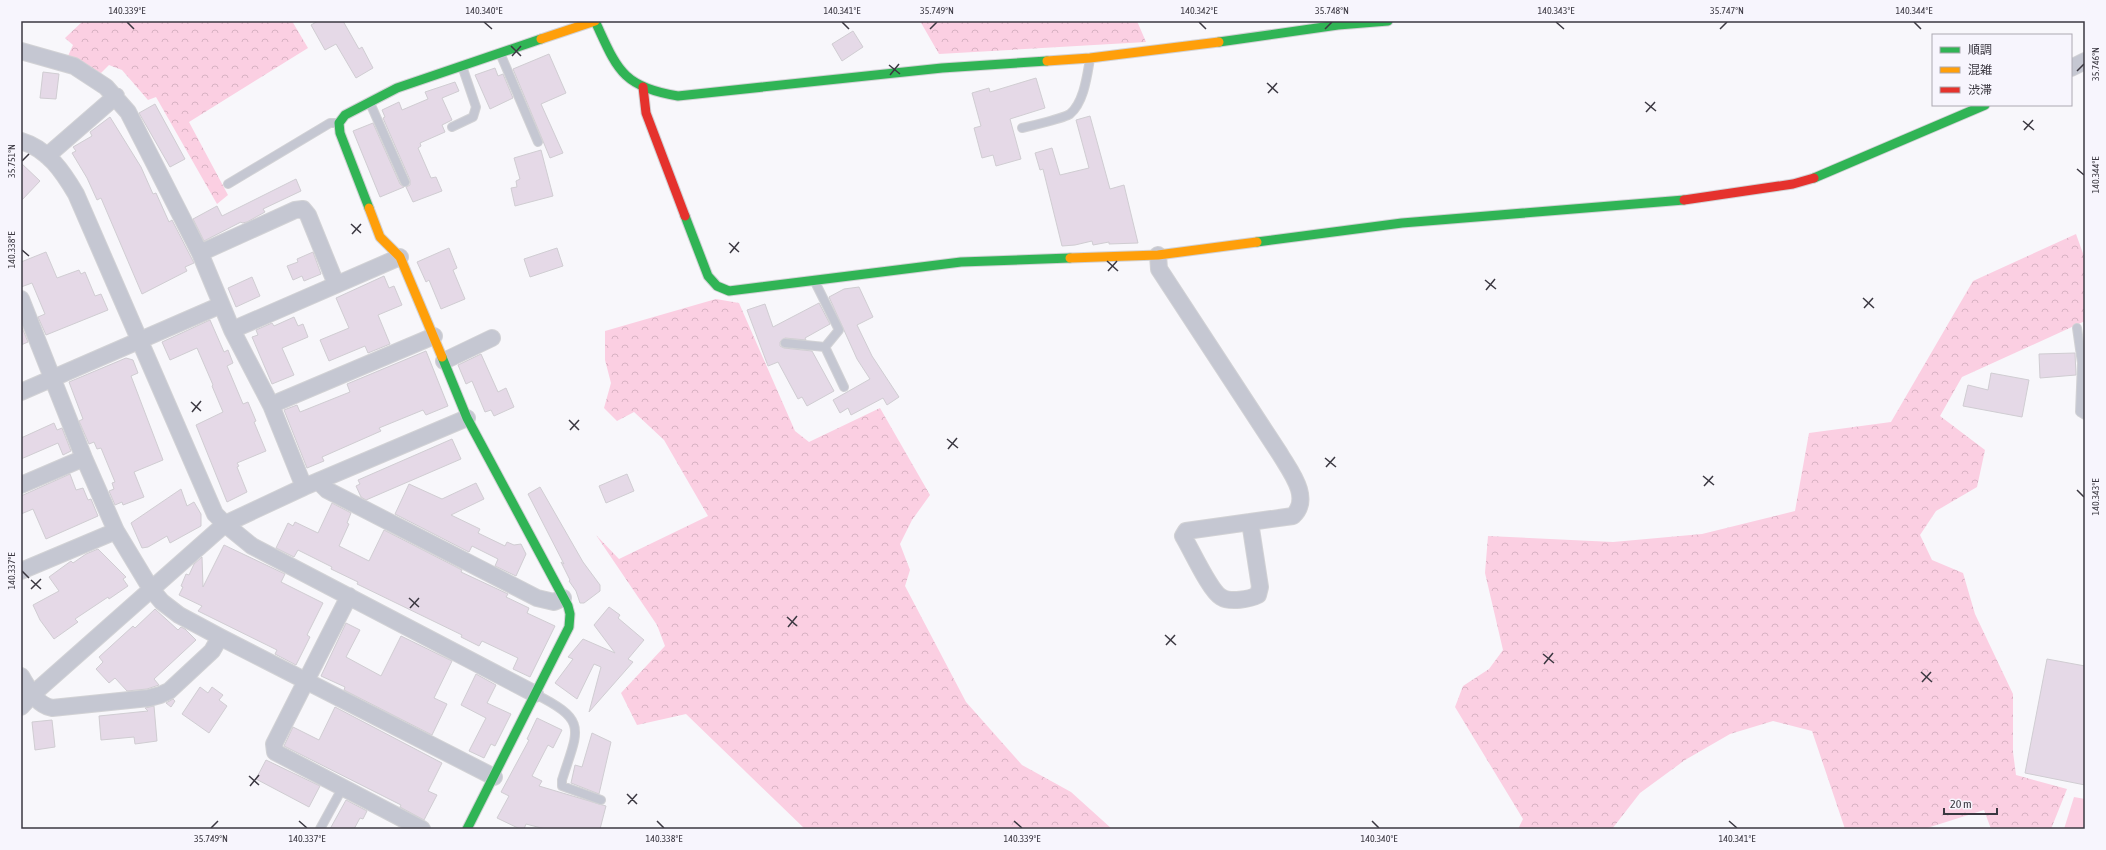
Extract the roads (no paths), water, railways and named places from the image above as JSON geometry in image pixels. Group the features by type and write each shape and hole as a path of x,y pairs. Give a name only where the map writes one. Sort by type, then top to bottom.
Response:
{"street":[{"path":"467,829 569,627 570,614 563,598 467,418 400,257 380,237 340,133 339,123 345,115 397,88 595,21 616,66 643,87 678,96 942,68 1090,58 1230,42 1347,23 1388,21"},
{"path":"21,52 74,66 106,87 116,96 128,112 200,253 232,330 311,484 327,490 537,598 554,602 563,598"},
{"path":"2072,68 2085,61"},
{"path":"643,87 646,112 708,276 717,286 729,291 960,262 1158,255 1402,223 1667,202 1793,184 1820,177 1983,106"},
{"path":"47,156 116,96"},
{"path":"21,141 30,144 47,156 64,174 76,194 215,514 252,546 535,694"},
{"path":"200,253 295,210 303,209 308,215 336,284"},
{"path":"1158,255 1159,269 1296,481 1301,496 1300,506 1293,516 1250,522 1186,531 1183,536 1212,588 1221,598 1246,598 1258,595 1260,587 1250,522"},
{"path":"232,330 400,257"},
{"path":"21,299 84,458 116,531 151,589 162,602 179,615 220,637 494,778"},
{"path":"21,392 221,305"},
{"path":"271,405 434,336"},
{"path":"444,361 492,338"},
{"path":"21,707 33,694 225,524 311,484 467,418"},
{"path":"21,485 84,458"},
{"path":"21,571 116,531"},
{"path":"349,596 274,744 275,752 422,829"},
{"path":"21,676 44,707 52,708 149,698 169,691 212,651 220,637"}],"lane":[{"path":"500,53 538,142"},
{"path":"1022,128 1069,114 1077,103 1084,86 1090,58"},
{"path":"452,127 473,117 476,107 462,66"},
{"path":"369,102 405,182"},
{"path":"228,184 330,123 339,123"},
{"path":"814,280 839,330 825,347"},
{"path":"2078,328 2082,363 2080,412 2085,415"},
{"path":"785,343 825,347"},
{"path":"825,347 844,387"},
{"path":"535,694 559,706 576,724 576,734 562,780 562,786 601,800"},
{"path":"320,829 343,787"}]}
